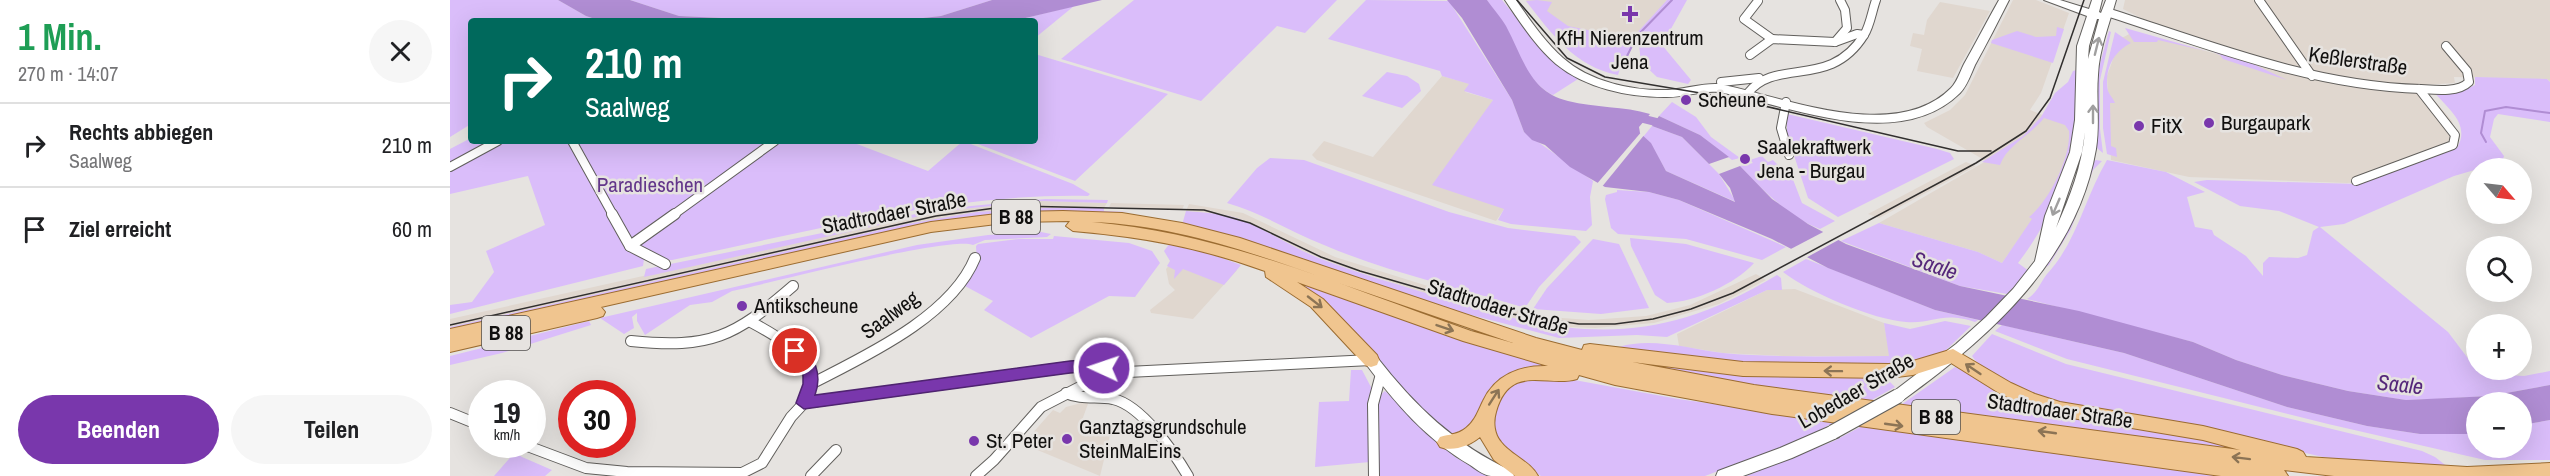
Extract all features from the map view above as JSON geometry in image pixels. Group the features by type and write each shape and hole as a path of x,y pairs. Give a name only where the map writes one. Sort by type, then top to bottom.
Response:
{"main road":[{"path":"1510,0 1561,62 1592,79 1615,86 1661,93 1710,87 1748,93 1829,112 1884,119 1908,118 1940,106 1957,89 2004,0"},
{"name":"Keßlerstraße","path":"2049,0 2099,10"},
{"name":"Keßlerstraße","path":"2068,0 2099,10"},
{"name":"Lobedaer Straße","path":"1724,476 1786,453 1833,432 1898,396 1974,338 2030,279 2065,227 2083,179 2093,124 2094,63 2099,10 2111,0"},
{"name":"Stadtrodaer Straße","path":"450,335 897,233 967,221 1063,216 1141,220 1222,237 1535,344 1615,365 1754,392 2340,469 2467,475 2550,471"},
{"name":"Stadtrodaer Straße","path":"450,346 858,251 973,231 1039,226 1108,228 1178,238 1249,258 1469,337 1615,378 1762,405 1900,426 2279,476"},
{"path":"1249,258 1317,303 1371,360 1427,426 1478,463 1506,476"},
{"path":"1535,344 1743,369 1889,371 1913,368 1953,356 2005,388 2060,409 2203,433 2340,469"},
{"path":"1446,442 1460,442 1478,429 1494,394 1516,377 1545,373 1615,378"},
{"path":"1484,418 1494,447 1529,476"}],"street":[{"path":"1834,42 1847,28 1846,13 1840,0"},
{"path":"1721,82 1798,74 1840,64 1858,47 1876,0"},
{"path":"2259,0 2312,76"},
{"path":"1758,1 1744,19 1772,39 1834,42 1846,40 1857,34 1863,35"},
{"name":"Keßlerstraße","path":"2099,10 2312,76 2360,85 2419,89 2455,88 2468,84 2469,74 2446,46"},
{"path":"1750,55 1772,39"},
{"path":"1748,93 1759,78"},
{"path":"2356,181 2452,146 2455,135 2419,89"},
{"path":"1786,102 1781,128 1789,155"},
{"path":"450,167 492,144"},
{"path":"574,144 630,246 665,264"},
{"path":"630,246 771,144"},
{"name":"Saalweg","path":"811,384 873,353 908,329 962,282 973,267 975,258"},
{"path":"631,341 692,343 751,322 793,286"},
{"path":"546,454 586,472 731,475 742,473 762,463 791,417 804,403 811,384 810,371 805,359 785,342 751,322"},
{"path":"976,476 994,460 1041,407 1107,373 1371,360"},
{"path":"804,403 1097,365 1107,373"},
{"path":"1374,476 1373,404 1381,374"},
{"path":"1066,393 1073,397 1105,398 1125,403 1182,463 1188,476"},
{"path":"450,413 468,420"},
{"path":"812,475 836,450"}],"shaded area":[{"path":"558,0 630,0 679,16 723,18 592,18"},
{"path":"992,0 1102,0 1026,18 923,18 941,16"},
{"path":"1447,0 1487,0 1502,19 1529,72 1544,90 1568,101 1650,114 1639,127 1640,133 1651,143 1666,171 1735,202 1730,188 1719,174 1740,166 1772,199 1808,224 1846,244 1960,286 2079,311 2193,342 2236,360 2282,375 2348,391 2406,400 2466,397 2466,434 2420,434 2367,426 2287,407 2124,353 1935,310 1828,268 1772,239 1679,200 1649,192 1605,187 1570,167 1545,145 1532,140 1524,132 1512,100 1462,18"},
{"path":"1526,0 1667,0 1625,46 1617,74 1585,62 1547,27"},
{"path":"2013,0 2036,0 2069,13 2041,93 2030,110 2070,126 2074,131 2061,180 2002,263 1978,252 1879,223 1986,161 1927,127 1924,123 1950,110 1965,95"},
{"path":"2125,0 2550,0 2550,82 2547,79 2454,77 2455,83 2408,86 2300,71 2147,21 2123,9"},
{"path":"1940,2 1990,11 1953,78 1917,71 1922,49 1910,46 1913,33 1924,35 1927,20"},
{"path":"2133,32 2317,80 2358,88 2429,94 2452,121 2458,143 2454,148 2362,182 2347,183 2189,177 2111,160 2107,76 2120,39"},
{"path":"1442,76 1470,84 1465,92 1493,100 1489,108 1504,209 1496,221 1317,160 1312,155 1324,141 1373,157"},
{"path":"1659,116 1700,135 1729,157 1709,164 1682,137 1652,126"},
{"path":"1966,162 1976,166 1879,218 1868,214"},
{"path":"1040,201 1107,203 1104,208 1001,210 907,224 450,327 450,319 850,230 943,211"},
{"path":"1111,203 1184,205 1182,210 1109,207"},
{"path":"1189,204 1243,213 1335,257 1482,303 1549,317 1589,320 1646,316 1690,305 1756,274 1766,280 1719,304 1654,323 1595,328 1548,326 1482,311 1340,266 1305,252 1243,220 1222,214 1186,211"},
{"path":"1175,259 1237,270 1193,319 1151,313 1150,310 1175,290 1169,284 1166,269"},
{"path":"1795,289 1884,323 1890,356 1784,356 1723,353 1679,346 1677,334 1767,290"},
{"path":"2550,385 2550,420 2532,423 2532,392 2512,392"},
{"name":"Ganztagsgrundschule SteinMalEins","path":"1089,401 1081,423 1088,427 1087,430 1110,435 1100,476 1023,444 1053,410 1060,413 1066,407"}],"green space":[{"path":"450,0 558,0 592,18 468,18 468,126 450,137"},
{"path":"630,0 992,0 941,16 923,18 679,16"},
{"path":"1134,0 1337,0 1305,33 1277,26 1201,101 1061,59"},
{"path":"1366,0 1449,1 1512,100 1524,132 1593,181 1590,197 1592,225 1586,231 1511,224 1498,220 1504,209 1432,185 1493,100 1464,91 1469,84 1442,76 1440,71 1328,39"},
{"path":"1487,0 1502,0 1549,58 1578,79 1553,95 1542,88 1523,66"},
{"path":"1667,0 1687,0 1662,45 1691,80 1688,84 1657,77 1641,62 1639,45 1633,43 1627,60 1622,61 1618,75 1589,65 1565,47 1526,1 1552,2 1547,11 1568,26 1627,38 1635,35"},
{"path":"1074,6 1038,36 1038,18 1025,18"},
{"path":"2057,27 2064,29 2053,63 1991,43 1992,40 2017,31 2036,37 2056,36"},
{"path":"2125,28 2206,51 2158,40 2157,42 2134,42"},
{"path":"2109,31 2111,32 2100,80 2100,129 2103,153 2095,143 2097,75"},
{"path":"2115,32 2131,43 2119,51 2111,62 2107,76 2108,91 2115,103 2110,103 2111,146 2116,148 2117,157 2107,154 2103,128 2103,82"},
{"path":"2205,48 2232,54 2287,80 2223,59 2220,55"},
{"path":"1038,55 1168,94 1075,181 978,144 1038,144"},
{"path":"2077,70 2076,131 2069,165 2051,210 2018,263 2029,271 2007,294 1960,286 1841,241 1879,223 1978,252 2002,263 2032,219 2029,217 2051,190 2066,153 2069,131 2065,125 2044,118 2008,152 2000,165 1982,162 2023,136 2041,117 2055,93 2068,82 2073,71"},
{"path":"1387,72 1407,76 1419,84 1421,91 1402,108 1362,96"},
{"path":"2475,77 2547,79 2550,82 2550,122 2498,114 2494,119 2490,137 2503,158 2466,158 2466,172 2344,224 2320,227 2448,332 2466,356 2466,380 2532,380 2532,374 2550,371 2550,385 2512,392 2466,392 2466,397 2406,400 2348,391 2282,375 2236,360 2193,342 2027,299 2066,248 2107,160 2166,172 2205,192 2187,197 2195,227 2212,230 2214,235 2246,256 2263,276 2263,263 2269,257 2298,258 2307,255 2313,231 2319,227 2279,211 2240,206 2194,182 2207,180 2359,184 2457,148 2461,139 2460,124 2434,92 2465,90 2475,85"},
{"path":"1672,102 1696,117 1711,137 1740,158 1732,160 1700,135 1659,116"},
{"path":"1787,114 1937,149 1950,153 1954,159 1838,217 1808,198 1787,134"},
{"path":"1652,126 1682,137 1719,174 1736,202 1666,171 1651,144 1643,137"},
{"path":"468,140 468,144 486,144 450,164 450,149"},
{"path":"496,144 572,144 639,256 644,259 643,266 450,314 450,305 472,302 494,272 486,251 545,225 528,176 450,194 450,169"},
{"name":"Paradieschen","path":"577,144 768,144 632,239"},
{"path":"774,144 857,144 928,171 960,144 971,144 1073,184 1090,194 1088,196 983,201 878,216 672,260 662,260 639,248 638,242"},
{"path":"1762,156 1768,162 1773,160 1782,169 1789,169 1802,203 1835,221 1820,229 1808,224 1777,202 1740,166 1753,163 1750,160"},
{"path":"1270,158 1304,160 1449,212 1508,228 1575,236 1581,242 1539,287 1527,305 1522,307 1422,279 1348,255 1227,203 1257,168"},
{"path":"2096,160 2102,161 2093,170 2071,229 2049,265 2043,269 2063,238 2092,163"},
{"path":"1617,190 1649,192 1679,200 1786,247 1762,260 1686,239 1618,234 1611,228 1605,199 1606,195 1617,192"},
{"path":"1045,199 1108,200 1107,203 1040,201 943,211 644,277 646,269 940,209"},
{"path":"1044,208 1104,208 1104,211 1130,212 1020,213 925,224 450,331 450,327 907,224 977,212"},
{"path":"1186,211 1237,218 1321,259 1388,282 1478,309 1565,327 1606,330 1647,326 1688,316 1731,300 1777,275 1781,278 1782,290 1767,290 1667,337 1637,335 1559,338 1456,311 1239,238 1182,225"},
{"path":"1041,232 1051,234 1047,237 985,240 973,245 957,244 896,253 732,291 712,302 690,305 645,335 637,321 637,313 632,317 634,328 624,334 600,318 917,245 988,235"},
{"path":"1054,236 1129,243 1152,251 1160,263 1135,297 1109,296 1031,338 984,310 993,301 963,285 977,265 976,246 978,244 1019,239 1053,239"},
{"path":"1630,238 1686,244 1754,263 1726,285 1690,299 1667,303 1655,295 1631,246"},
{"path":"1593,239 1619,244 1649,308 1601,314 1533,309 1547,288"},
{"path":"1170,243 1181,243 1241,265 1224,285 1183,269 1174,279 1175,270 1167,266 1170,261 1164,251"},
{"path":"1806,259 1935,310 1978,320 1975,322 1946,318 1906,322 1860,311 1808,288 1783,272"},
{"path":"1281,274 1570,371 1517,374 1480,418 1454,439"},
{"path":"589,321 591,325 502,353 450,365 450,356"},
{"path":"1945,321 1971,326 1945,351 1924,359 1890,366 1713,362 1619,347 1657,343 1744,355 1889,356 1884,323 1910,329"},
{"path":"2002,325 2124,353 2287,407 2367,426 2420,434 2466,434 2466,456 2067,359 1995,331"},
{"path":"1992,334 2066,364 2422,451 2435,457 2453,471 2413,469 2323,457 2228,435 2038,399 1978,364 1972,356"},
{"path":"1608,358 1884,376 1895,387 1870,401 1783,391"},
{"path":"1955,367 2023,401 2291,459 1898,407"},
{"path":"1351,370 1362,370 1372,389 1370,462 1315,467 1319,402 1349,401"},
{"path":"1558,377 1678,399 1836,421 1808,437 1705,476 1541,476 1503,451 1489,420 1502,396 1514,384 1530,379"},
{"path":"1385,391 1455,457 1488,476 1376,476 1376,399"},
{"path":"2550,420 2550,460 2476,458 2532,458 2532,423"},
{"path":"1864,425 2244,476 1746,476 1834,441"},
{"path":"510,458 524,458 552,470 545,476 494,476"}],"pier":[{"path":"1643,130 1645,134 1601,188 1595,186"},
{"path":"1827,230 1842,238 1802,260 1787,251"}],"waterway":[{"path":"1625,60 1637,36 1672,0"},
{"path":"2486,142 2481,133 2485,111 2506,107 2550,113"},
{"path":"1636,117 1664,124"}],"tram line":[{"path":"1517,0 1567,58 1605,77 1730,98 1958,151 1991,151"},
{"path":"450,325 936,216 1010,206 1204,210 1250,223 1321,257 1360,271 1505,313 1579,324 1615,324 1653,319 1691,309 1733,293 1976,163 2026,131 2050,98 2084,0"}],"place":[{"name":"KfH Nierenzentrum Jena","path":"1630,14"},
{"name":"Scheune","path":"1686,100"},
{"name":"Burgaupark","path":"2209,123"},
{"name":"FitX","path":"2139,126"},
{"name":"Saalekraftwerk Jena - Burgau","path":"1745,159"},
{"name":"Antikscheune","path":"742,306"},
{"name":"Ganztagsgrundschule SteinMalEins","path":"1067,439"},
{"name":"St. Peter","path":"974,441"}],"route":[{"path":"795,351 805,359 810,371 811,384 804,403 1070,367 1097,365 1104,368"}],"water label":[{"name":"Saale","path":"1935,265"},
{"name":"Saale","path":"2400,384"}]}
